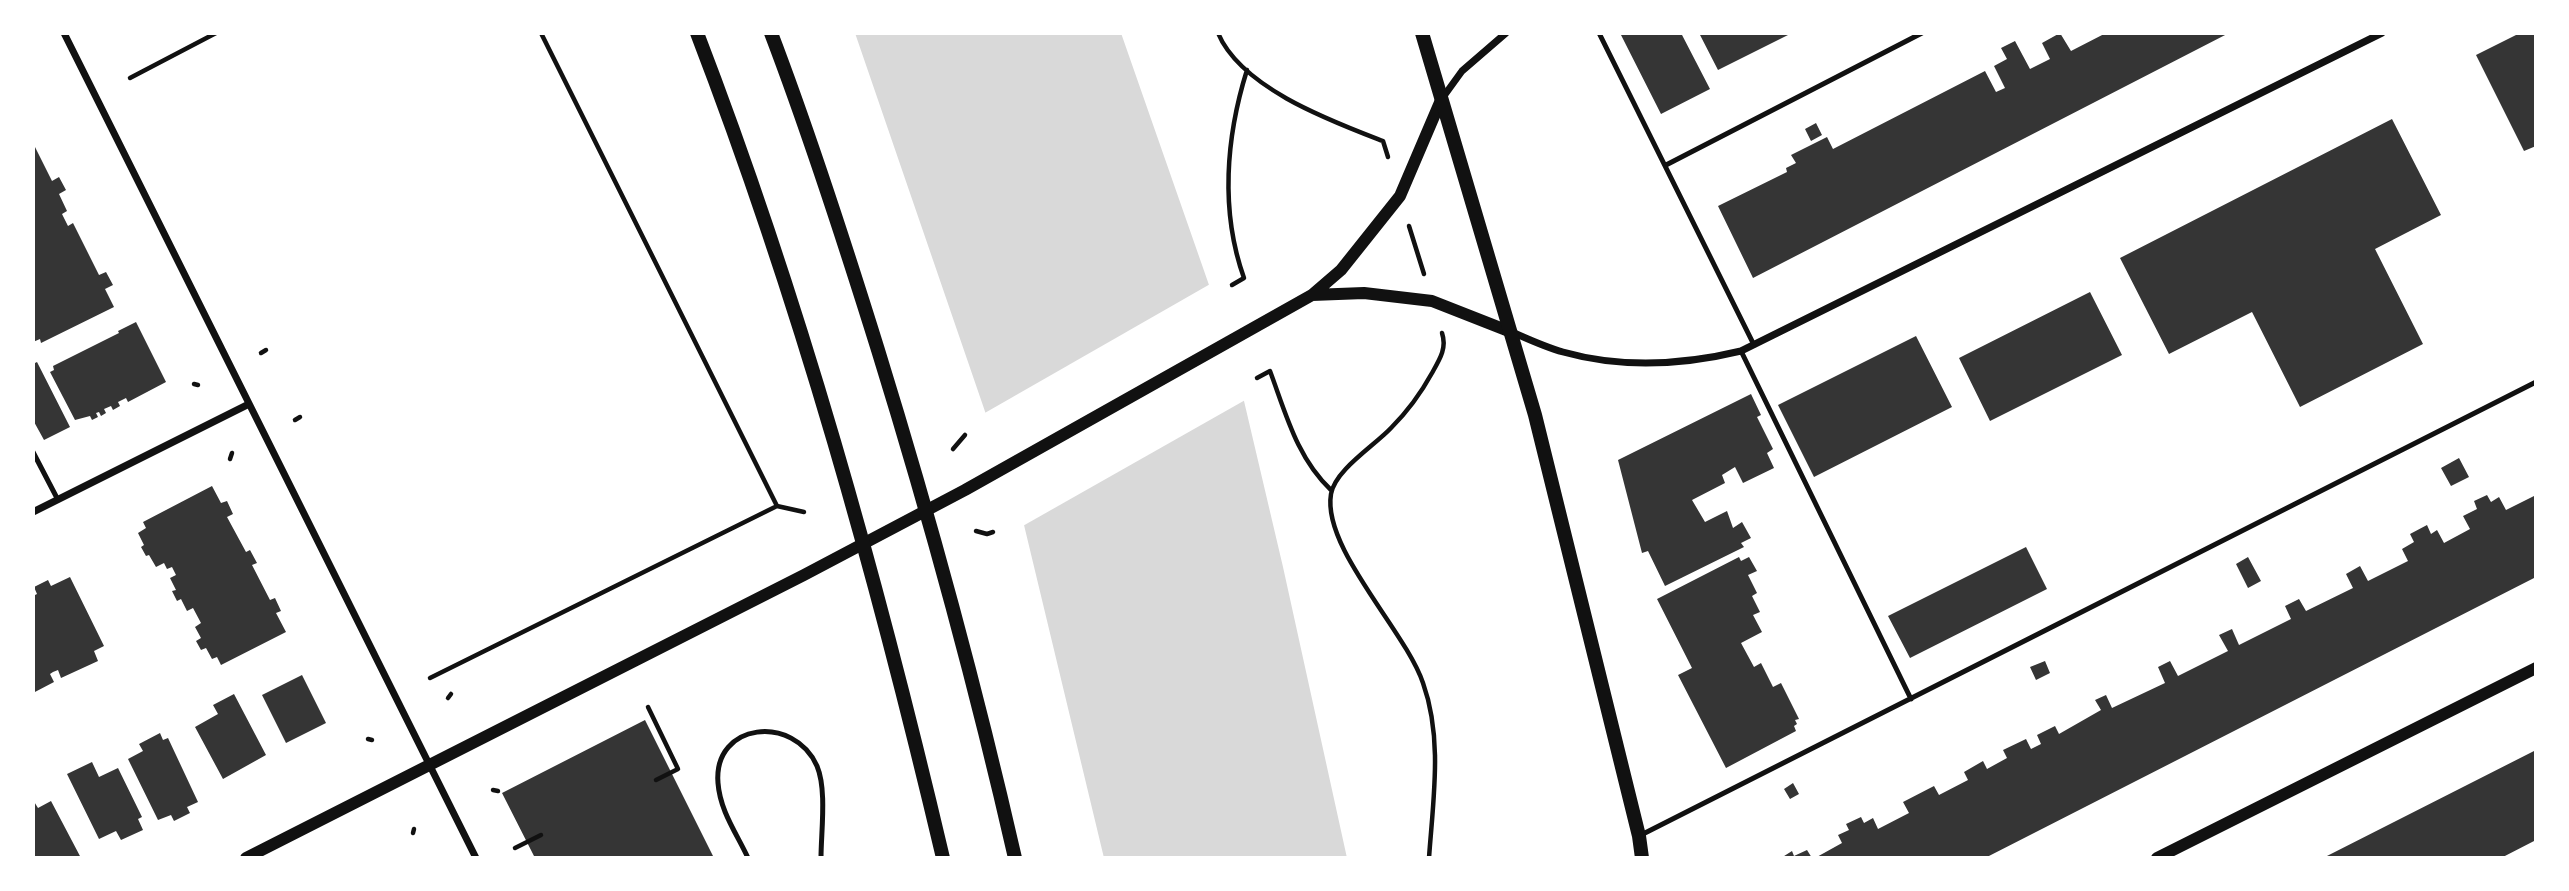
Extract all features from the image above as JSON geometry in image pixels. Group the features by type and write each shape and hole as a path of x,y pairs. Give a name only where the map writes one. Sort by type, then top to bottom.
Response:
{"main road":[{"path":"697,33 789,295 864,544 943,858"},
{"path":"771,33 844,239 927,510 966,654 1015,858"},
{"path":"1422,33 1535,415 1639,836 1642,858"}],"street":[{"path":"64,33 476,858"},
{"path":"246,858 864,544 1312,295 1341,270 1400,197 1441,100 1462,71 1506,33"},
{"path":"1312,295 1364,293 1432,301 1563,352 1635,362 1703,360 1741,351 2382,33"},
{"path":"33,512 249,404"},
{"path":"2157,858 2536,668"}],"lane":[{"path":"1600,33 1754,345"},
{"path":"1666,165 1922,33"},
{"path":"1741,351 1911,699"},
{"path":"1639,836 2536,382"},
{"path":"33,452 58,500"},
{"path":"748,858 725,813 718,781 719,769 730,746 747,734 777,731 802,744 817,766 821,792 821,858"}],"path":[{"path":"130,78 216,33"},
{"path":"541,33 777,506"},
{"path":"1217,33 1225,47 1247,70 1295,104 1383,141 1445,342 1441,356 1417,399 1391,429 1337,478 1331,490 1330,505 1339,539 1423,681 1435,734 1429,858"},
{"path":"1232,285 1244,278 1237,258 1229,201 1230,140 1247,70"},
{"path":"1257,378 1270,371 1298,447 1318,478 1331,490"},
{"path":"953,449 964,435"},
{"path":"430,678 777,506 804,512"},
{"path":"976,531 987,534 993,532"},
{"path":"648,707 678,769 656,780"},
{"path":"514,848 541,835"}],"shaded area":[{"path":"855,33 1121,33 1209,285 1244,401 1347,858 1104,858 1024,525"}],"pier":[{"path":"1212,283 1247,399 1021,527 983,414"}],"building":[{"path":"1681,33 1710,89 1661,114 1621,35"},
{"path":"1699,33 1792,33 1718,70"},
{"path":"2060,33 2071,51 2106,33 2229,33 1753,278 1718,206 1787,172 1786,168 1796,163 1791,155 1827,137 1833,149 1985,71 1996,92 2005,88 1994,66 2007,59 2001,48 2015,41 2030,69 2050,59 2042,43"},
{"path":"2520,33 2536,33 2536,146 2524,151 2476,55"},
{"path":"2392,119 2441,215 2375,249 2423,344 2300,407 2252,312 2169,354 2120,258"},
{"path":"1816,123 1822,135 1811,141 1805,129"},
{"path":"33,143 52,181 59,177 66,190 59,194 67,211 62,214 68,226 73,223 99,275 106,272 113,285 105,289 114,307 41,343 40,339 33,342"},
{"path":"2090,292 2122,355 1990,421 1959,358"},
{"path":"136,322 166,382 128,402 126,398 118,402 120,406 113,410 111,406 104,409 106,413 101,416 99,412 96,413 98,417 92,420 90,416 75,420 50,372 54,370 53,366"},
{"path":"1916,336 1952,407 1814,477 1778,405"},
{"path":"37,362 70,427 44,440 33,420 33,364"},
{"path":"1751,394 1761,415 1757,417 1773,449 1767,453 1774,468 1743,483 1735,467 1722,475 1725,483 1692,500 1705,522 1727,511 1733,528 1742,522 1751,538 1741,543 1744,547 1665,586 1648,551 1642,553 1618,460"},
{"path":"2459,458 2469,477 2451,486 2441,468"},
{"path":"212,486 221,503 227,501 233,514 227,517 246,552 250,550 257,563 252,565 270,600 275,598 281,611 276,613 286,632 221,665 217,657 212,659 206,648 201,650 196,641 201,638 195,627 201,623 193,608 187,611 181,599 177,601 172,591 176,590 170,578 176,575 172,567 167,569 164,563 156,567 141,547 144,545 138,533 146,528 143,522"},
{"path":"2487,495 2491,502 2499,497 2506,510 2536,495 2536,577 1985,858 1815,858 1842,843 1838,835 1849,830 1846,824 1861,817 1864,823 1873,818 1878,829 1909,813 1903,802 1934,786 1939,795 1968,780 1964,772 1983,761 1987,769 2007,758 2003,750 2026,739 2031,749 2041,744 2037,735 2055,726 2059,734 2101,710 2095,700 2106,695 2112,708 2165,683 2158,667 2170,661 2178,676 2228,651 2219,635 2232,629 2239,645 2291,619 2285,606 2299,599 2306,611 2353,588 2346,574 2360,566 2368,581 2408,561 2402,549 2414,542 2410,534 2427,525 2431,534 2437,530 2444,543 2470,529 2463,516 2477,509 2474,501"},
{"path":"2026,547 2047,589 1910,658 1888,616"},
{"path":"1739,557 1741,561 1749,557 1757,571 1748,575 1757,593 1752,596 1760,612 1753,615 1762,632 1741,643 1754,667 1761,663 1773,687 1781,683 1799,719 1795,720 1796,731 1726,768 1678,675 1692,668 1657,599"},
{"path":"2248,557 2261,581 2248,588 2236,564"},
{"path":"70,577 104,646 94,651 98,661 61,678 58,670 53,672 50,674 54,682 33,693 33,596 37,594 34,587 48,580 51,586"},
{"path":"2045,661 2050,673 2036,680 2030,667"},
{"path":"302,675 326,723 286,743 262,695"},
{"path":"234,694 266,755 223,779 195,727 218,714 213,705"},
{"path":"645,720 714,858 535,858 502,793"},
{"path":"160,733 163,740 168,738 198,802 187,807 190,813 174,821 171,815 158,820 128,759 143,751 139,744"},
{"path":"2536,750 2536,840 2501,858 2323,858"},
{"path":"92,762 99,777 118,768 142,817 138,819 143,830 121,840 116,831 99,839 67,774"},
{"path":"1793,783 1799,794 1790,799 1784,789"},
{"path":"33,800 38,808 51,801 81,858 33,858"},
{"path":"1807,850 1812,858 1781,858 1792,851 1794,856"}]}
